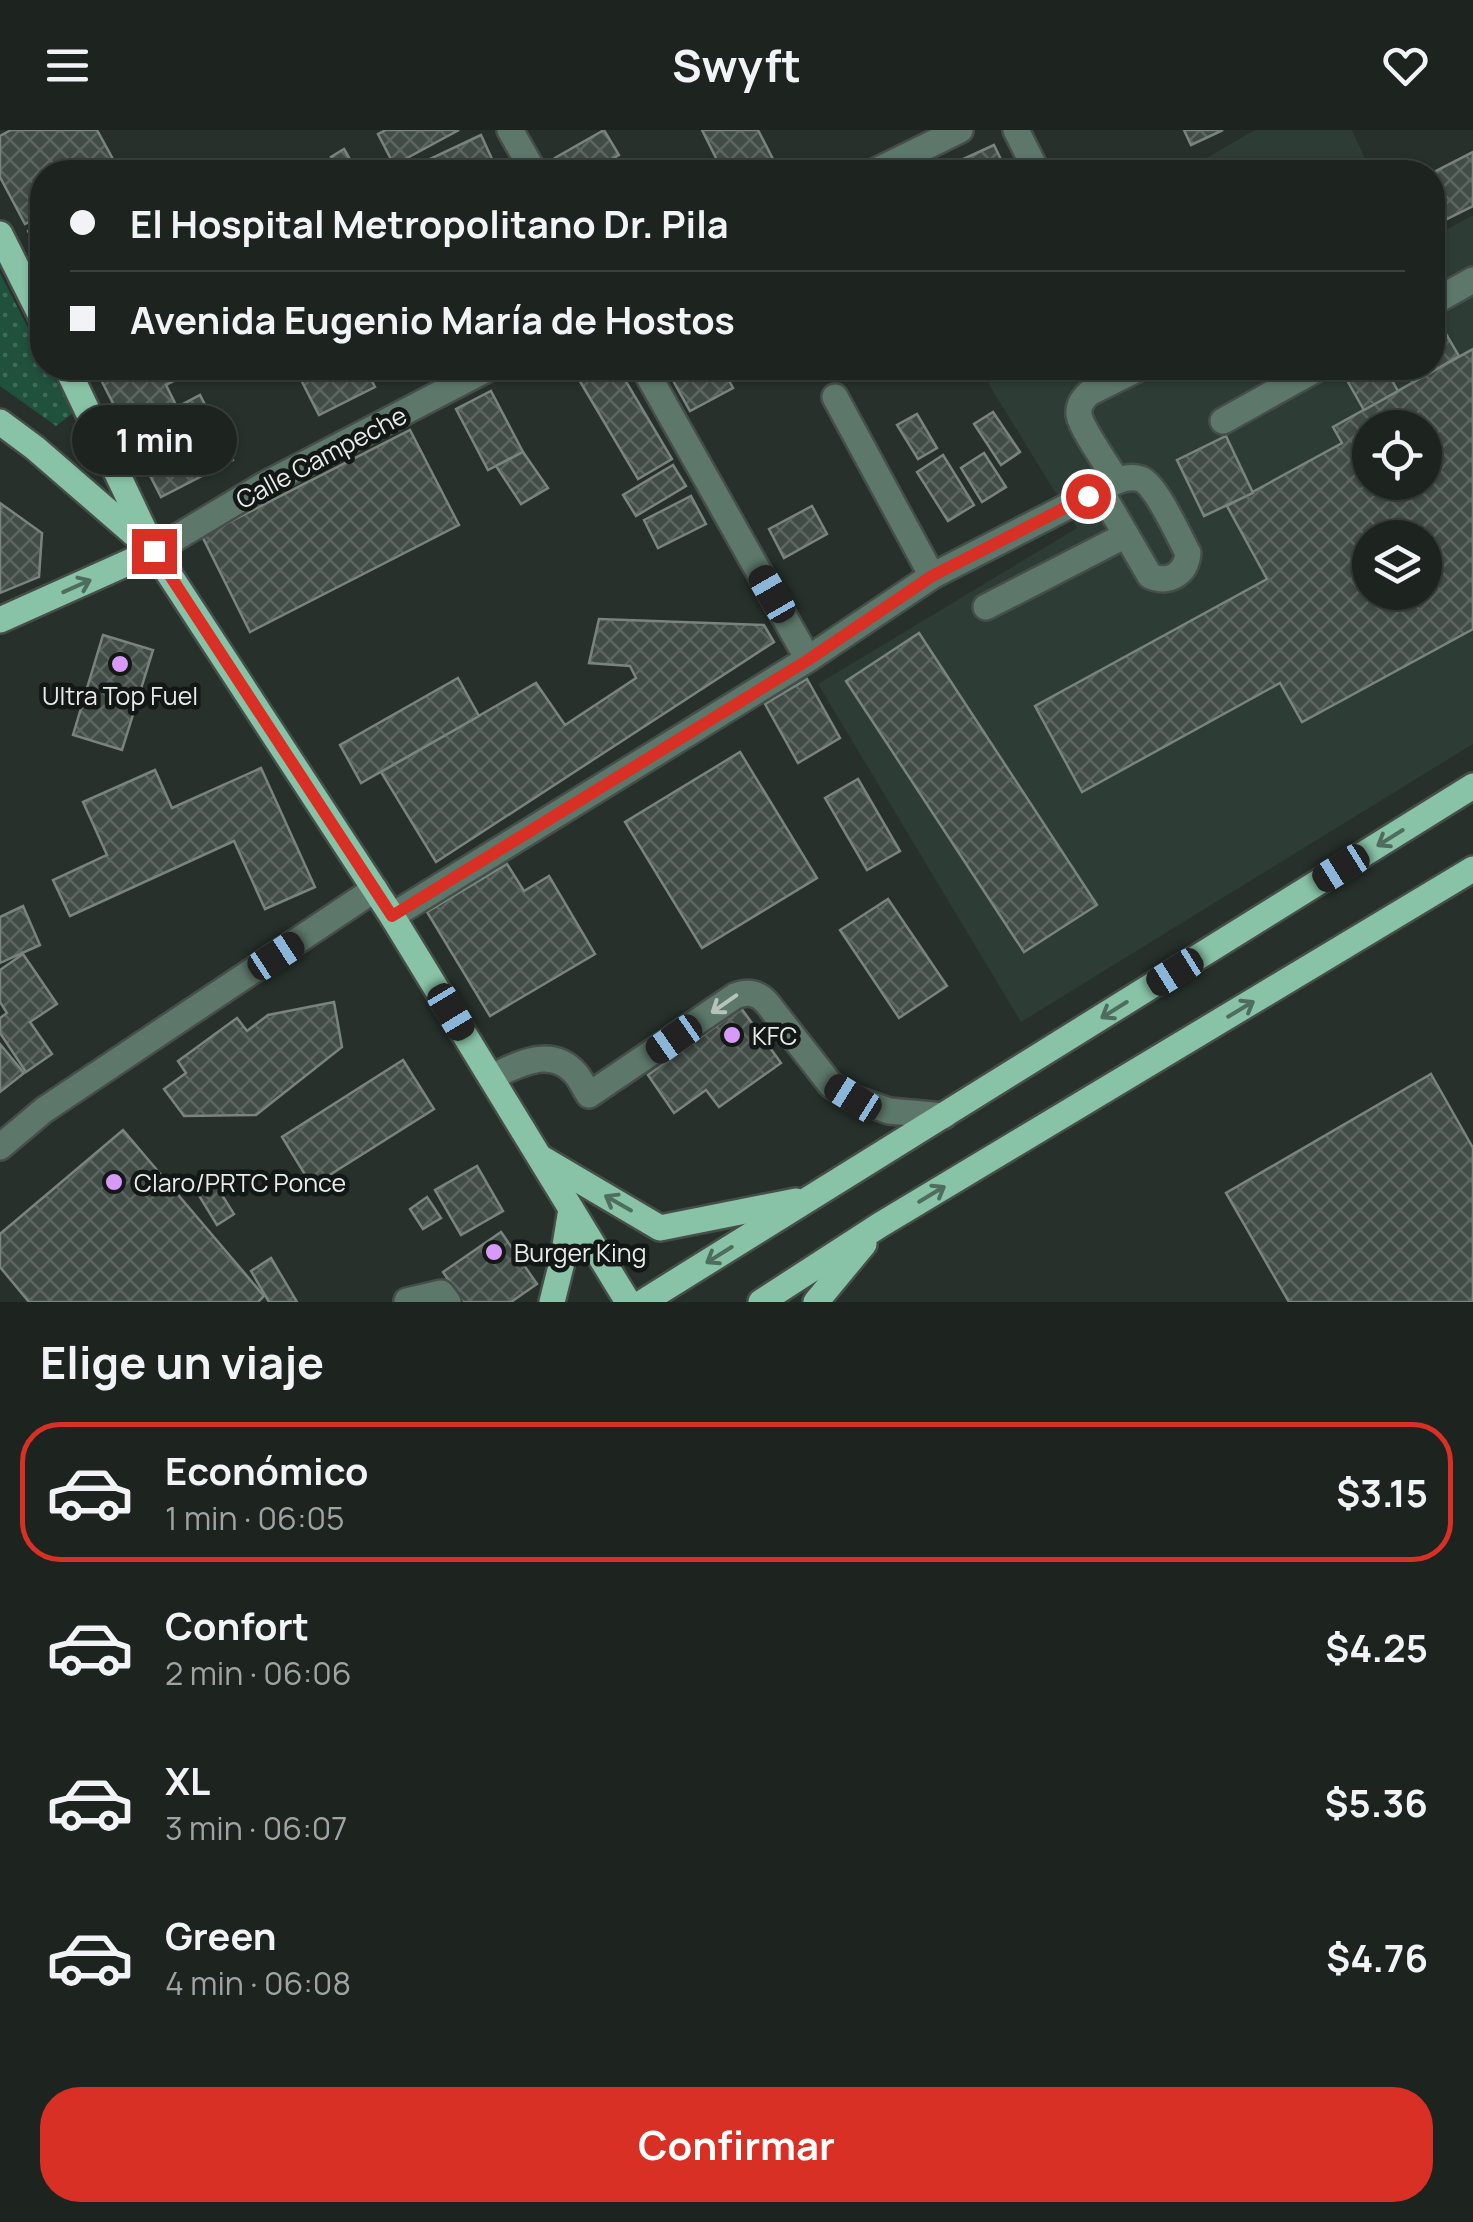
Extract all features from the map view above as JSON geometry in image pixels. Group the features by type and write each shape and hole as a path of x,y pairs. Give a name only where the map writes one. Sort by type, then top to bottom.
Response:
{"main road":[{"path":"0,234 30,294"},
{"path":"73,380 154,551 375,889 628,1302"},
{"path":"0,422 154,551"},
{"path":"0,620 154,551"},
{"path":"643,1302 1473,786"},
{"path":"761,1302 880,1225 1473,869"},
{"path":"539,1157 660,1228 811,1198"},
{"path":"552,1302 571,1209"},
{"path":"816,1302 880,1225"}],"street":[{"path":"510,130 527,160"},
{"path":"899,160 960,130"},
{"path":"1016,130 1031,160"},
{"path":"1445,296 1473,280"},
{"name":"Calle Campeche","path":"154,551 264,486 466,380"},
{"path":"651,380 808,660"},
{"path":"392,916 808,660 932,576 1102,489 1133,478 1148,484 1188,554 1178,574 1157,579 1150,576 1102,489 1079,409 1084,397 1115,380"},
{"path":"1223,420 1296,380"},
{"path":"835,398 932,576"},
{"path":"986,607 1126,534"},
{"path":"0,1147 44,1110 375,889"},
{"path":"491,1077 528,1060 545,1058 561,1062 575,1072 589,1096 735,996 749,992 768,1002 831,1085 889,1111 944,1116"},
{"path":"407,1302 441,1293 448,1302"}],"shaded area":[{"path":"1255,130 1352,130 1366,160 1203,160"},
{"path":"1473,215 1473,744 1021,1022 818,684 1077,528 988,383 1445,380 1445,230"}],"green space":[{"path":"0,273 30,332 30,380 55,380 73,413 56,426 0,386"}],"building":[{"path":"11,130 97,130 113,160 30,160 30,221 25,224 0,177 0,136"},
{"path":"386,130 459,130 403,160 391,160 378,134"},
{"path":"604,130 619,155 610,160 555,158"},
{"path":"702,130 758,130 773,160 717,160"},
{"path":"1184,130 1223,130 1191,145"},
{"path":"481,135 492,160 428,160"},
{"path":"994,145 1001,160 961,160"},
{"path":"344,149 350,160 333,160 331,157"},
{"path":"1473,152 1473,206 1445,220 1445,166"},
{"path":"1445,332 1459,356 1445,364"},
{"path":"1473,349 1473,629 1302,722 1280,683 1082,792 1035,706 1267,579 1227,506 1342,443 1333,427 1352,416 1352,500 1442,500 1442,410 1364,410 1417,380 1445,380 1445,365"},
{"path":"101,380 176,380 166,385 177,407 200,395 233,460 161,497"},
{"path":"301,380 371,380 375,387 319,415"},
{"path":"579,380 625,380 672,459 638,479"},
{"path":"673,380 729,380 733,388 690,411"},
{"path":"1392,380 1398,391 1364,410 1348,382"},
{"path":"491,391 523,452 488,470 456,409"},
{"path":"993,412 1020,452 1001,465 974,424"},
{"path":"917,414 937,448 918,459 897,425"},
{"path":"410,430 459,525 250,632 202,536"},
{"path":"1226,436 1253,493 1204,516 1177,460"},
{"path":"523,452 548,488 521,504 496,466"},
{"path":"984,453 1006,487 982,502 961,468"},
{"path":"943,455 974,505 948,521 917,472"},
{"path":"673,465 686,486 636,516 623,495"},
{"path":"691,496 706,524 658,548 644,520"},
{"path":"0,503 42,533 39,577 0,593"},
{"path":"812,506 827,534 784,558 769,529"},
{"path":"599,619 764,625 774,642 436,862 381,772 536,683 565,725 636,678 630,666 589,663"},
{"path":"919,633 1097,905 1024,952 846,681"},
{"path":"103,635 153,650 122,750 73,735"},
{"path":"458,678 479,716 361,783 340,745"},
{"path":"807,679 840,738 798,763 765,704"},
{"path":"740,752 817,878 702,948 625,822"},
{"path":"261,768 315,887 265,909 234,841 70,916 53,880 107,855 83,802 155,770 172,808"},
{"path":"858,779 900,851 867,870 825,798"},
{"path":"507,864 524,891 549,876 595,954 490,1016 427,912"},
{"path":"888,899 947,986 899,1018 840,930"},
{"path":"23,906 40,945 0,963 0,917"},
{"path":"23,954 57,1004 30,1022 52,1054 26,1072 0,1033 0,1018 7,1013 0,1002 0,970"},
{"path":"334,1002 342,1047 256,1115 184,1116 164,1089 186,1073 178,1061 237,1018 247,1031 268,1015"},
{"name":"KFC","path":"741,1008 781,1063 719,1107 706,1090 674,1113 648,1075"},
{"path":"0,1044 24,1073 0,1092"},
{"path":"403,1060 434,1109 312,1186 282,1137"},
{"path":"1431,1074 1473,1148 1473,1302 1289,1302 1226,1193"},
{"name":"Claro/PRTC Ponce","path":"123,1130 264,1296 258,1302 29,1302 0,1267 0,1234"},
{"path":"477,1166 503,1211 461,1235 435,1190"},
{"path":"215,1184 234,1214 217,1225 198,1194"},
{"path":"427,1197 441,1218 423,1229 410,1209"},
{"name":"Burger King","path":"501,1232 537,1284 511,1302 463,1302 443,1272"},
{"path":"271,1258 297,1302 269,1302 251,1271"}],"place":[{"name":"Ultra Top Fuel","path":"120,664"},
{"name":"KFC","path":"732,1035"},
{"name":"Claro/PRTC Ponce","path":"114,1182"},
{"name":"Burger King","path":"494,1252"}],"route":[{"path":"154,551 392,916 808,660 932,576 1088,496"}]}
